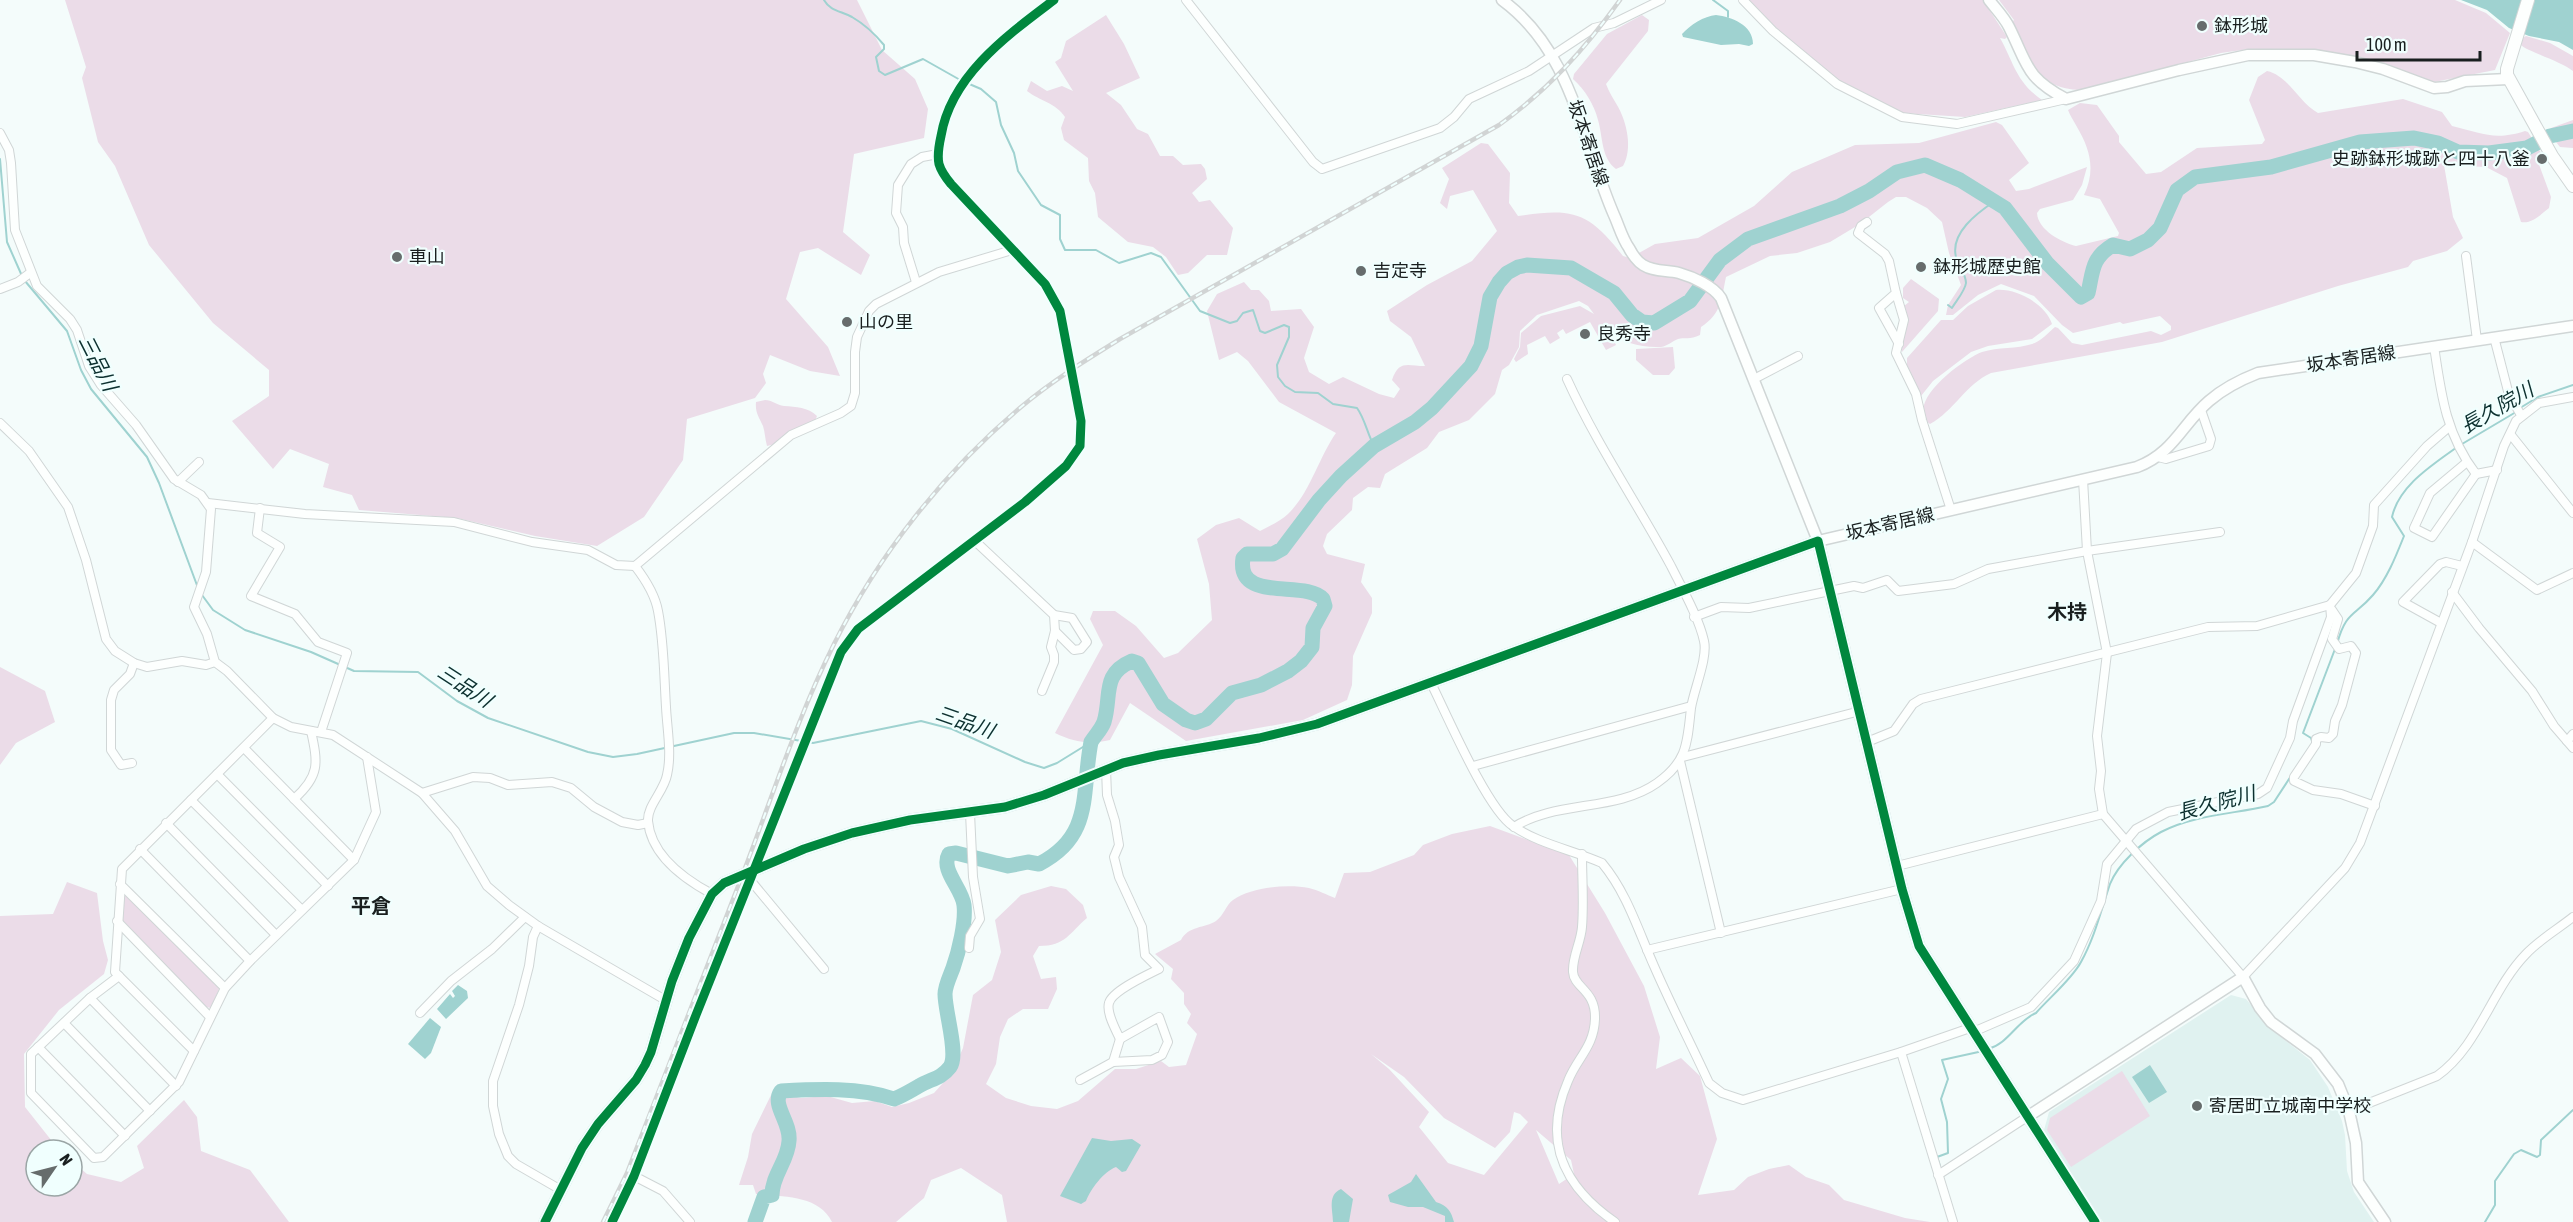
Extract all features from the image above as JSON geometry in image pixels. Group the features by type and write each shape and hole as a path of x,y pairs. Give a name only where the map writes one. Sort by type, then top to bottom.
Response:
{"main road":[{"path":"2528,0 2507,69 2508,79 2552,156 2573,186"}],"street":[{"path":"612,1222 634,1176 841,652 858,628 975,541 1066,466 1080,446 1081,421 1060,311 1045,284 951,184 939,165 938,154 942,128 960,89 1010,33 1054,0"},
{"path":"1186,0 1313,162 1322,169 1440,128 1454,117 1469,99 1529,71 1596,27 1614,23 1661,0"},
{"name":"坂本寄居線","path":"1502,0 1531,26 1552,54 1570,90 1606,197 1628,247 1643,265 1678,273 1717,292 1726,309 1818,541 2137,466 2158,457 2167,450 2201,410 2224,390 2258,373 2573,326"},
{"path":"1743,0 1773,31 1837,84 1902,117 1957,124 2187,68 2257,55 2314,56 2355,62 2384,69 2434,88 2471,81 2508,79"},
{"path":"1989,0 2007,24 2027,70 2048,90 2066,99"},
{"path":"0,133 9,150 15,230 25,277 59,307 77,330 95,377 136,425 178,482 201,495 211,509 206,572 194,608 207,634 215,662 227,671 273,718 291,727 333,735 422,793 455,831 487,886 538,926 667,1001"},
{"path":"916,282 904,243 903,227 896,213 898,185 911,164 922,157 938,154"},
{"path":"1867,222 1858,232 1885,254 1889,261 1904,320 1896,353 1916,394 1951,510"},
{"path":"208,503 305,514 454,522 532,542 588,550 616,565 635,566 790,435 841,413 851,406 855,393 856,344 864,320 876,304 916,282 959,265 1012,250"},
{"path":"2466,256 2477,340"},
{"path":"0,289 25,277"},
{"path":"1896,293 1879,308 1899,344"},
{"path":"2494,337 2514,406 2521,415"},
{"path":"2434,346 2449,427 2461,452 2476,474"},
{"path":"1754,379 1798,356"},
{"path":"1567,379 1592,432 1683,590 1704,641 1705,651 1691,706 1682,759 1721,933"},
{"path":"1938,1175 2242,977 2345,868 2360,843 2375,806 2440,623 2472,542 2504,446 2521,415 2539,403 2573,397"},
{"path":"2158,457 2166,459 2210,446 2211,439 2201,410"},
{"path":"0,423 30,451 68,507 86,560 106,639 115,651 134,663 147,667 182,661 206,664 215,662"},
{"path":"1431,683 1498,811 1514,827 1602,863 1608,870 1626,898 1647,951 1709,1083 1722,1094 1743,1100 1972,1030 2031,1007 2074,961 2101,901 2107,864 2136,829 2168,812 2258,794 2267,788 2290,738 2293,721 2325,637 2331,608 2356,573 2364,554 2373,526 2374,505 2427,446 2449,427"},
{"path":"2511,435 2573,513"},
{"path":"178,482 199,462"},
{"path":"2467,462 2430,493 2414,528 2432,537 2476,474 2497,470"},
{"path":"2083,479 2087,551 2107,653 2097,736 2102,771 2099,789 2103,814 2242,977 2271,1022 2323,1062 2338,1084 2349,1111 2356,1143 2358,1182 2385,1222"},
{"path":"260,508 256,533 280,547 251,596 295,614 318,642 347,655 321,732"},
{"path":"1695,617 1721,607 1749,608 1854,586 1863,588 1887,580 1898,591 1954,584 1988,569 2087,551 2220,532"},
{"path":"975,541 1054,615 1072,618 1087,642 1080,649 1074,650 1055,631"},
{"path":"545,1222 582,1148 598,1124 636,1080 645,1065 682,954 712,894 732,879 753,876 804,849 852,833 910,820 970,813 1023,802 1106,769 1159,755 1291,731 1431,683 1818,541 1902,889 1919,946 2095,1222"},
{"path":"2472,542 2537,590 2573,573"},
{"path":"2440,623 2403,602 2440,564 2446,562 2463,566"},
{"path":"635,566 650,587 658,609 668,735 668,773 664,787 648,815 648,823 653,837 669,863 688,881 712,894"},
{"path":"2452,592 2532,691 2573,748"},
{"path":"1868,742 1894,731 1913,704 1921,699 2208,627 2258,626 2331,608"},
{"path":"2331,608 2338,619 2332,639 2339,649 2351,646 2356,653 2333,734 2328,738 2321,736 2316,739 2316,744 2294,777 2294,781 2313,790 2341,794 2375,806"},
{"path":"1042,691 1054,662 1051,647 1055,631 1054,615"},
{"path":"132,763 121,765 112,754 111,700 114,690 130,674 134,663"},
{"path":"1473,766 1691,706"},
{"path":"1514,827 1539,816 1640,792 1656,783 1682,759 1860,711"},
{"path":"194,1051 115,972 122,869 273,718"},
{"path":"294,800 309,785 314,775 317,759 311,731"},
{"path":"2567,741 2573,734"},
{"path":"244,748 354,860"},
{"path":"119,976 90,998 31,1054 31,1093 94,1158 103,1157 176,1086 225,988 354,860 376,812 367,757"},
{"path":"1106,769 1107,795 1119,845 1114,857 1119,878 1142,927 1145,955 1159,969 1113,995 1108,1004 1120,1039 1113,1062"},
{"path":"217,774 327,886"},
{"path":"422,793 473,777 490,778 507,785 552,782 571,788 594,807 622,822 638,825 648,823"},
{"path":"191,800 302,910"},
{"path":"969,948 970,936 980,919 971,849 970,813"},
{"path":"1897,866 2103,814"},
{"path":"166,823 276,935"},
{"path":"140,849 250,961"},
{"path":"1582,854 1582,929 1573,973 1577,982 1589,993 1593,1001 1595,1020 1589,1047 1568,1079 1556,1134 1569,1175 1583,1197 1615,1222"},
{"path":"753,876 824,969"},
{"path":"120,884 225,988"},
{"path":"1647,951 1902,889"},
{"path":"420,1013 451,981 492,949 525,917"},
{"path":"2349,1111 2437,1076 2447,1069 2461,1054 2526,954 2573,917"},
{"path":"117,921 210,1017"},
{"path":"538,926 533,937 529,966 519,1005 493,1081 493,1106 499,1134 508,1156 516,1164 561,1190"},
{"path":"90,998 176,1086"},
{"path":"1080,1080 1113,1062 1152,1060 1162,1055 1168,1042 1159,1017 1120,1039"},
{"path":"64,1023 150,1111"},
{"path":"38,1047 125,1136"},
{"path":"1901,1052 1953,1222"},
{"path":"634,1176 663,1191 690,1222"}],"shaded area":[{"path":"65,0 857,0 882,50 915,79 928,109 924,138 854,154 843,232 870,255 861,275 818,248 800,252 786,299 828,347 840,376 810,371 770,355 763,374 766,383 755,398 687,419 683,460 644,517 597,546 535,536 457,518 359,510 352,495 323,487 329,464 290,449 273,469 232,421 269,396 269,370 213,323 149,245 115,166 98,142 82,78 86,67"},
{"path":"1748,0 1983,0 2007,37 2000,38 2016,72 2026,86 2042,100 1965,117 1902,113 1843,85 1785,37"},
{"path":"1999,0 2455,0 2486,13 2510,33 2495,70 2434,82 2366,59 2317,50 2249,49 2221,53 2084,90 2068,89 2055,85 2037,71 2011,23 2014,20"},
{"path":"1106,15 1124,44 1140,78 1106,93 1121,105 1137,129 1148,134 1160,156 1173,156 1183,165 1201,164 1205,169 1207,179 1192,193 1199,202 1210,200 1233,228 1227,255 1207,255 1188,273 1178,275 1166,257 1153,247 1128,242 1098,217 1095,193 1089,181 1088,158 1064,140 1061,128 1065,117 1052,105 1027,91 1031,81 1047,91 1062,86 1073,91 1055,62 1061,58 1066,41"},
{"path":"1642,15 1649,20 1648,31 1606,84 1621,112 1628,136 1626,159 1623,166 1616,169 1605,153 1598,120 1591,103 1573,79 1574,74 1607,34"},
{"path":"2526,36 2550,43 2573,56 2573,71 2521,45"},
{"path":"2267,71 2282,78 2311,109 2318,113 2403,99 2442,112 2452,126 2496,136 2528,132 2541,153 2537,159 2551,197 2549,208 2533,220 2521,222 2507,178 2486,167 2444,165 2453,217 2463,238 2447,251 2413,261 2408,267 2338,286 2162,342 1991,373 1974,384 1946,412 1930,424 1924,415 1924,405 1930,394 1950,372 1982,352 2032,344 2055,327 2072,343 2082,345 2151,331 2161,335 2171,330 2171,326 2160,316 2073,333 2034,296 2001,284 1978,295 1953,315 1946,315 1948,305 1961,285 1949,253 1942,222 1927,208 1906,197 1896,197 1860,224 1830,242 1797,253 1770,256 1726,277 1717,311 1701,327 1700,335 1696,337 1678,339 1666,346 1647,347 1625,341 1608,330 1616,345 1606,350 1590,322 1566,334 1563,329 1557,333 1560,338 1550,344 1545,336 1527,345 1528,354 1516,362 1514,359 1520,347 1521,333 1541,316 1580,306 1594,314 1588,306 1579,301 1537,315 1520,331 1519,347 1509,365 1502,370 1495,394 1469,420 1439,432 1427,448 1385,474 1380,488 1368,487 1353,498 1352,510 1327,534 1323,546 1327,554 1365,564 1361,582 1372,598 1372,613 1353,656 1352,685 1347,700 1303,720 1186,741 1130,703 1110,740 1082,742 1055,733 1103,645 1090,619 1093,611 1115,611 1136,626 1164,658 1178,653 1212,620 1209,584 1197,539 1216,525 1239,518 1260,531 1285,517 1302,496 1336,433 1279,402 1248,361 1237,352 1219,360 1207,311 1217,294 1244,282 1251,290 1259,290 1269,301 1271,311 1301,309 1314,327 1304,358 1309,372 1329,384 1343,377 1379,394 1394,398 1400,389 1392,380 1398,369 1405,365 1425,366 1411,337 1390,321 1387,311 1427,285 1472,261 1497,231 1473,190 1450,196 1447,209 1440,203 1449,179 1442,168 1481,143 1488,144 1510,173 1509,203 1518,216 1566,213 1578,216 1589,221 1611,241 1623,256 1630,258 1655,244 1698,238 1754,206 1792,172 1855,145 1919,143 1996,122 2002,125 2029,163 2009,180 2016,191 2029,189 2087,167 2082,185 2073,200 2040,209 2037,213 2041,225 2046,230 2064,242 2076,246 2118,236 2119,233 2100,199 2084,195 2090,177 2090,160 2085,143 2068,110 2080,103 2097,105 2119,136 2119,142 2146,174 2161,172 2197,148 2262,144 2265,140 2249,100 2258,77"},
{"path":"2573,120 2573,148 2560,147 2548,132 2551,128"},
{"path":"1911,279 1939,299 1938,311 1902,352 1903,307 1909,302 1903,298 1903,288"},
{"path":"1996,290 2012,292 2029,299 2044,310 2052,324 2032,339 1988,346 1971,352 1933,381 1921,396 1907,366 1907,358 1941,320 1953,320 1968,306"},
{"path":"1673,347 1675,368 1669,375 1653,375 1636,360 1636,349"},
{"path":"765,400 806,409 817,416 815,421 787,434 779,443 767,446 764,428 756,406 756,402"},
{"path":"0,667 45,691 55,722 16,743 0,765"},
{"path":"1490,826 1569,855 1605,913 1644,986 1660,1037 1656,1069 1681,1058 1700,1076 1717,1139 1698,1195 1734,1190 1748,1177 1789,1165 1806,1177 1829,1185 1844,1200 1905,1218 1930,1222 1007,1222 1002,1195 961,1168 931,1180 924,1198 896,1222 832,1222 826,1213 809,1202 788,1197 756,1194 753,1185 739,1185 748,1157 752,1134 773,1091 801,1098 827,1096 852,1103 875,1101 892,1107 934,1093 952,1073 963,1048 973,995 992,980 1001,952 995,920 1021,895 1051,886 1066,889 1083,905 1087,918 1061,941 1039,946 1033,956 1041,979 1056,977 1057,989 1048,1009 1023,1009 1008,1019 1000,1037 996,1064 986,1084 1006,1098 1031,1106 1057,1109 1078,1101 1115,1069 1136,1069 1161,1061 1169,1067 1186,1065 1197,1034 1187,1023 1191,1014 1184,1004 1184,993 1171,979 1173,969 1155,954 1181,940 1188,932 1216,921 1233,900 1250,892 1291,886 1312,889 1335,898 1344,873 1370,872 1414,855 1423,845 1452,834","holes":["1371,1054 1404,1077 1444,1118 1495,1148 1510,1132 1514,1112 1520,1114 1528,1122 1484,1175 1448,1163 1419,1127 1429,1112 1389,1069","1536,1130 1571,1160 1574,1174 1559,1184"]},
{"path":"67,882 97,893 103,941 108,960 104,974 59,1010 24,1054 25,1107 50,1138 24,1138 24,1198 84,1198 84,1171 121,1182 144,1168 137,1146 184,1100 197,1117 201,1151 250,1170 289,1222 0,1222 0,916 53,914"},
{"path":"127,894 218,986 219,989 211,1008 206,1007 122,922 123,896"},
{"name":"寄居町立城南中学校","path":"2231,995 2246,999 2272,1030 2310,1060 2328,1087 2342,1121 2347,1171 2354,1192 2374,1222 2103,1222 2044,1130 2049,1112"},
{"path":"2122,1071 2150,1116 2071,1167 2047,1130 2050,1118"}],"water":[{"path":"2461,0 2573,0 2573,50 2559,42 2529,36 2509,28 2487,10"},
{"path":"1716,15 1735,20 1746,27 1753,44 1749,46 1721,45 1683,37 1682,34 1693,24"},
{"path":"458,985 467,991 468,998 446,1019 437,1009 450,994 453,998 455,996 452,991"},
{"path":"430,1018 441,1027 431,1053 425,1059 408,1044"},
{"path":"2150,1065 2167,1092 2149,1103 2132,1077"},
{"path":"1092,1138 1111,1141 1132,1139 1141,1145 1126,1171 1122,1172 1116,1167 1107,1173 1094,1186 1086,1201 1081,1204 1060,1196"},
{"path":"1416,1174 1436,1202 1448,1209 1454,1222 1445,1222 1445,1216 1423,1207 1408,1207 1390,1202 1388,1195 1411,1182"},
{"path":"1341,1189 1353,1199 1349,1222 1333,1222 1332,1199"}],"waterway":[{"path":"824,0 833,9 861,23 884,45 884,49 876,57 879,71 885,75 923,59 962,81"},
{"path":"1713,0 1728,11 1728,17"},
{"path":"967,83 981,89 996,102 1001,125 1014,153 1018,171 1041,205 1060,215 1060,239 1065,250 1096,250 1119,263 1151,253 1161,257 1200,311 1230,323 1237,321 1243,313 1253,310 1260,331 1265,333 1284,325 1289,327 1289,337 1277,365 1278,377 1285,386 1295,392 1318,393 1333,404 1357,408 1374,446"},
{"path":"755,1222 764,1197 772,1195 788,1148 789,1134 778,1102 781,1091 824,1089 853,1091 894,1099 939,1076 950,1067 953,1053 945,991 960,945 964,905 949,873 947,866 949,854 956,853 1008,866 1028,862 1039,864 1057,853 1069,840 1082,812 1091,742 1104,722 1109,687 1116,672 1132,661 1138,663 1163,704 1186,720 1195,723 1206,719 1232,693 1261,685 1288,671 1301,661 1312,647 1313,628 1325,606 1323,599 1314,593 1260,586 1250,581 1244,572 1243,558 1247,554 1273,554 1282,549 1319,500 1341,476 1374,446 1415,422 1432,408 1471,366 1481,346 1490,297 1507,273 1527,265 1571,268 1614,293 1632,315 1642,322 1654,323 1690,301 1720,260 1748,239 1840,206 1869,191 1897,172 1925,165 1960,180 2005,208 2047,263 2081,297 2088,293 2094,266 2101,255 2113,245 2130,249 2148,240 2160,228 2177,190 2195,177 2271,167 2360,142 2414,138 2438,143 2458,152 2489,153 2527,148 2550,136 2573,131"},
{"name":"三品川","path":"0,159 7,242 22,276"},
{"path":"1948,305 1952,308 1966,283 1956,257 1957,240 1966,225 1980,211 1995,201"},
{"name":"三品川","path":"25,281 67,331 81,370 91,389 147,457 198,588"},
{"name":"長久院川","path":"2520,408 2538,397 2573,385"},
{"name":"長久院川","path":"2462,444 2516,412"},
{"name":"長久院川","path":"2337,644 2347,620 2378,589 2394,559 2404,536 2392,517 2402,495 2418,477 2457,447"},
{"name":"三品川","path":"202,595 213,610 245,630 311,652 354,671 418,672 457,701 488,718 588,752 613,757 734,733 754,733 813,743 921,721 952,729 1025,762 1044,768 1057,763 1091,742"},
{"name":"長久院川","path":"2313,744 2311,738 2303,733 2335,649"},
{"name":"長久院川","path":"1988,1049 2001,1042 2023,1021 2036,1013 2077,968 2086,953 2114,876 2139,848 2173,826 2268,806 2274,802 2291,776"},
{"name":"長久院川","path":"1940,1166 1937,1157 1948,1153 1947,1122 1941,1099 1948,1079 1942,1060 1983,1051"},
{"path":"2485,1222 2495,1205 2495,1181 2514,1154 2521,1150 2537,1157 2540,1155 2541,1140 2573,1110"}],"railway":[{"path":"603,1222 627,1173 821,672 871,578 940,487 993,432 1021,407 1082,363 1120,339 1499,125 1534,98 1565,68 1620,0"}],"cycle path":[{"path":"612,1222 634,1176 841,652 858,629 1025,502 1066,466 1080,446 1081,421 1060,311 1045,284 949,182 941,169 938,157 947,114 969,75 1001,42 1054,0"},
{"path":"545,1222 582,1148 598,1124 636,1080 645,1065 672,981 689,938 712,894 724,883 804,849 852,833 910,820 1005,807 1044,795 1123,763 1259,738 1317,724 1818,541 1902,889 1919,946 2095,1222"}],"place":[{"name":"鉢形城","path":"2202,26"},
{"name":"史跡鉢形城跡と四十八釜","path":"2542,159"},
{"name":"車山","path":"397,257"},
{"name":"鉢形城歴史館","path":"1921,267"},
{"name":"吉定寺","path":"1361,271"},
{"name":"山の里","path":"847,322"},
{"name":"良秀寺","path":"1585,334"},
{"name":"寄居町立城南中学校","path":"2197,1106"}],"district":[{"name":"木持","path":"2067,612"},
{"name":"平倉","path":"371,906"}]}
